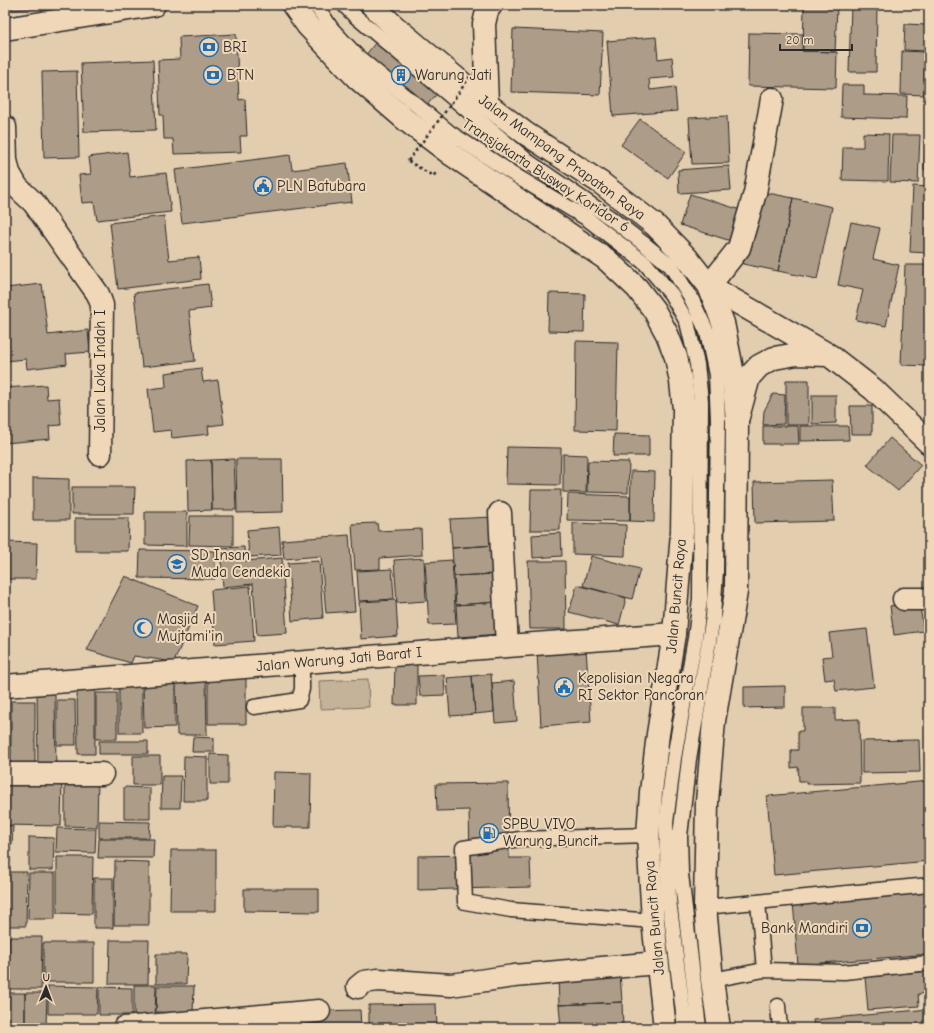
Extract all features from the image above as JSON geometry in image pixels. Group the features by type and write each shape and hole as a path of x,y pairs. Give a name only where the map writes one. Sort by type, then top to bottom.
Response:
{"main road":[{"path":"5,29 154,5"},
{"name":"Jalan Buncit Raya","path":"293,5 308,26 357,78 407,121 452,154 606,259 637,288 654,310 674,351 681,382 684,410 682,532 674,634 658,734 651,792 648,835 653,921 665,1028"},
{"name":"Jalan Mampang Prapatan Raya","path":"372,5 394,26 487,104 525,133 601,183 655,225 687,258 709,286"},
{"path":"487,104 484,24 487,12 491,5"},
{"path":"709,286 739,248 755,193 772,99"},
{"name":"Jalan Loka Indah I","path":"5,127 6,160 9,172 17,187 34,203 98,294 102,305 100,454"},
{"path":"709,286 829,355 873,389 929,443"},
{"path":"709,286 723,323 733,374 737,422 736,592 714,721 707,802 705,907 712,980 719,1028"},
{"path":"737,422 749,377 759,366 774,358 797,354 829,355"},
{"path":"500,514 507,646"},
{"path":"904,598 929,600"},
{"name":"Jalan Warung Jati Barat I","path":"5,686 674,634"},
{"path":"5,774 102,774"},
{"path":"358,987 364,982 378,980 451,985 514,976 657,963"},
{"path":"124,1028 190,1025 319,1011"}],"lane":[{"name":"Transjakarta Busway Koridor 6","path":"316,5 331,28 357,56 449,132 521,179 586,218 644,263 670,294 687,322 697,364 701,401 700,599 695,638 674,758 666,824 669,900 685,1028"},
{"name":"Transjakarta Busway Koridor 6","path":"344,5 355,16 529,162 612,219 671,266 692,300 707,332 716,375 718,420 716,571 713,617 688,759 680,836 681,874 699,1028"},
{"path":"254,707 299,700 302,688 302,662"},
{"path":"648,835 520,839 463,848 465,902 511,910 653,921"},
{"path":"705,907 929,886"},
{"path":"758,902 764,970"},
{"path":"712,980 764,970 844,972 929,963"},
{"path":"778,1006 780,1028"}],"path":[{"path":"408,161 448,108 471,74"}],"shaded area":[{"path":"368,679 369,707 320,709 319,681"}],"building":[{"path":"12,5 84,5 12,10"},
{"path":"851,5 877,5 876,72 849,72"},
{"path":"804,6 837,7 835,52 803,51"},
{"path":"928,13 929,87 926,87"},
{"path":"905,24 927,25 926,51 904,50"},
{"path":"513,29 603,33 600,95 511,92"},
{"path":"749,33 803,34 802,51 837,52 836,88 748,86"},
{"path":"236,34 239,100 245,99 247,136 240,136 241,152 174,154 173,139 164,139 163,115 160,115 158,60 180,59 179,37"},
{"path":"656,37 658,59 672,57 674,77 649,79 650,90 675,87 677,111 613,116 607,41"},
{"name":"Warung Jati","path":"376,42 437,94 425,107 365,56"},
{"path":"902,51 925,52 924,95 901,94"},
{"path":"153,60 156,130 84,132 81,63"},
{"path":"77,71 79,157 44,158 42,72"},
{"path":"842,85 864,85 864,95 907,96 906,119 841,117"},
{"path":"929,93 929,142 927,142"},
{"path":"727,116 729,163 692,164 689,118"},
{"path":"640,119 686,152 668,178 621,145"},
{"path":"863,133 889,134 888,181 842,180 843,147 863,147"},
{"path":"892,135 920,135 918,183 890,182"},
{"path":"925,142 929,142 929,170 924,170"},
{"path":"127,152 130,177 166,173 171,212 97,220 94,202 82,203 79,175 91,174 89,157"},
{"name":"PLN Batubara","path":"290,155 292,170 347,163 352,202 182,223 175,170"},
{"path":"729,166 731,190 679,193 678,170"},
{"path":"913,186 929,187 929,253 910,252"},
{"path":"758,191 793,198 778,271 743,264"},
{"path":"690,194 744,211 734,242 680,225"},
{"path":"793,198 832,207 817,279 778,271"},
{"path":"164,216 169,260 199,257 201,279 118,289 110,223"},
{"path":"851,222 880,228 873,259 899,265 886,326 856,320 863,290 838,285"},
{"path":"905,265 929,265 929,366 901,365"},
{"path":"42,284 48,335 88,330 90,352 66,354 67,364 27,369 26,359 5,361 5,288"},
{"path":"208,284 211,308 189,311 195,361 142,367 134,293"},
{"path":"549,293 585,294 584,332 548,331"},
{"path":"576,341 618,342 616,431 575,430"},
{"path":"201,368 203,382 218,380 224,424 208,426 209,434 172,438 171,430 153,432 148,389 166,387 165,373"},
{"path":"786,380 809,380 809,425 786,425"},
{"path":"46,385 47,399 59,398 61,425 49,426 50,439 5,443 5,388"},
{"path":"773,394 785,395 784,424 763,425 764,411"},
{"path":"812,395 836,395 836,423 812,424"},
{"path":"850,406 872,406 872,434 851,434"},
{"path":"763,426 798,426 799,444 763,444"},
{"path":"800,426 848,426 849,440 800,441"},
{"path":"614,434 649,435 649,456 613,456"},
{"path":"890,438 921,465 898,491 867,465"},
{"path":"507,447 561,448 560,485 506,484"},
{"path":"563,454 587,455 586,493 563,492"},
{"path":"234,459 236,510 212,510 211,460"},
{"path":"236,459 282,459 283,512 237,513"},
{"path":"211,460 212,510 188,511 187,461"},
{"path":"588,461 629,462 628,493 587,492"},
{"path":"631,471 655,472 654,522 630,521"},
{"path":"33,478 69,479 69,520 33,520"},
{"path":"832,480 834,521 755,523 754,482"},
{"path":"72,487 135,487 134,514 72,514"},
{"path":"531,490 561,490 560,530 530,530"},
{"path":"568,494 630,496 630,521 567,520"},
{"path":"145,512 187,512 187,546 145,545"},
{"path":"190,516 233,516 233,546 189,545"},
{"path":"493,517 495,545 452,548 450,519"},
{"path":"75,518 129,518 128,551 75,551"},
{"path":"377,523 378,531 421,529 422,555 380,558 380,569 355,570 352,524"},
{"path":"573,523 626,525 625,556 573,554"},
{"path":"279,527 281,555 249,557 247,530"},
{"path":"561,533 562,556 533,558 532,535"},
{"path":"349,535 355,611 326,613 321,556 284,559 282,540"},
{"path":"5,542 37,543 36,579 5,579"},
{"path":"495,545 496,574 454,576 452,548"},
{"path":"244,547 245,561 282,558 287,633 257,635 253,584 223,587 220,548"},
{"name":"SD Insan Muda Cendekia","path":"140,550 215,551 215,579 139,578"},
{"path":"591,556 640,569 632,599 583,586"},
{"path":"424,558 426,601 397,603 394,560"},
{"path":"452,560 456,624 429,625 425,562"},
{"path":"319,561 323,618 292,621 288,563"},
{"path":"528,561 565,561 566,629 530,629"},
{"path":"392,569 394,599 359,601 357,571"},
{"path":"496,574 498,602 456,605 454,576"},
{"name":"Masjid Al Mujtami'in","path":"125,576 198,606 174,662 134,656 131,663 87,650"},
{"path":"577,585 626,598 619,625 569,612"},
{"path":"250,586 254,641 215,644 211,590"},
{"path":"396,600 398,636 361,639 359,602"},
{"path":"498,602 500,634 458,637 456,605"},
{"path":"919,602 924,631 894,635 890,606"},
{"path":"867,629 874,687 836,691 834,679 825,680 822,657 832,656 829,633"},
{"name":"Kepolisian Negara RI Sektor Pancoran","path":"586,649 591,722 541,726 537,652"},
{"path":"395,660 417,661 417,705 394,705"},
{"path":"208,673 246,673 246,724 208,724"},
{"path":"491,674 494,712 475,714 472,676"},
{"path":"444,675 445,695 420,696 418,676"},
{"path":"472,676 475,714 450,716 447,678"},
{"path":"176,677 206,677 207,735 177,735"},
{"path":"143,681 175,681 175,727 144,728"},
{"path":"514,681 517,721 495,723 492,683"},
{"path":"119,684 142,684 142,733 119,733"},
{"path":"77,686 95,686 95,754 78,754"},
{"path":"785,686 785,707 744,708 744,687"},
{"path":"37,693 55,693 56,770 38,770"},
{"path":"96,693 117,693 117,739 96,739"},
{"path":"57,700 75,700 76,745 57,745"},
{"path":"11,701 35,701 35,766 11,766"},
{"path":"803,708 835,708 835,720 859,719 860,783 806,784 806,781 799,781 798,767 791,768 791,750 798,750 798,731 803,731"},
{"path":"193,737 214,738 214,752 192,752"},
{"path":"919,740 920,772 862,773 862,741"},
{"path":"99,741 148,741 148,754 99,754"},
{"path":"210,754 228,755 228,784 210,784"},
{"path":"133,756 160,756 160,785 133,785"},
{"path":"184,756 207,757 207,801 183,801"},
{"path":"274,772 311,773 310,827 273,827"},
{"path":"162,776 181,776 180,808 161,808"},
{"path":"5,777 62,777 61,826 5,825"},
{"path":"65,777 98,777 97,827 65,826"},
{"path":"929,781 929,861 774,875 767,796"},
{"name":"SPBU VIVO Warung Buncit","path":"508,783 509,858 530,858 531,887 418,890 418,856 470,855 469,810 437,811 436,784"},
{"path":"124,787 150,788 150,819 124,819"},
{"path":"99,821 150,822 149,838 99,838"},
{"path":"5,826 13,826 12,844 5,844"},
{"path":"57,828 96,829 95,853 56,852"},
{"path":"29,837 54,838 53,870 29,870"},
{"path":"99,839 154,839 153,858 98,858"},
{"path":"5,846 10,846 10,863 5,863"},
{"path":"171,850 216,850 216,911 170,911"},
{"path":"57,857 93,857 92,914 57,913"},
{"path":"115,861 149,862 149,925 114,925"},
{"path":"5,872 27,872 26,926 5,926"},
{"path":"29,873 55,873 55,919 28,919"},
{"path":"94,878 113,878 113,928 94,928"},
{"path":"244,889 319,889 319,912 244,911"},
{"name":"Bank Mandiri","path":"929,889 929,954 798,965 793,901"},
{"path":"9,937 42,937 41,989 9,989"},
{"path":"110,940 149,940 148,984 109,984"},
{"path":"43,943 94,943 94,982 43,982"},
{"path":"156,954 187,954 186,984 156,984"},
{"path":"929,971 929,993 918,994 919,1006 868,1010 865,977"},
{"path":"620,973 622,1002 559,1005 558,977"},
{"path":"134,985 156,985 155,1019 134,1018"},
{"path":"48,986 98,987 97,1014 48,1014"},
{"path":"157,986 194,986 193,1013 156,1012"},
{"path":"99,987 132,988 132,1015 99,1015"},
{"path":"5,993 25,993 25,1028 5,1028"},
{"path":"25,993 47,993 46,1028 25,1028"},
{"path":"622,1002 623,1028 561,1028 559,1005"},
{"path":"436,1004 437,1028 369,1028 369,1005"},
{"path":"929,1009 929,1028 814,1028 813,1020"},
{"path":"360,1010 361,1028 313,1028 313,1011"},
{"path":"279,1015 309,1015 309,1028 279,1028"}],"place":[{"name":"BRI","path":"209,47"},
{"name":"BTN","path":"213,75"},
{"name":"Warung Jati","path":"401,75"},
{"name":"PLN Batubara","path":"263,186"},
{"name":"SD Insan Muda Cendekia","path":"177,564"},
{"name":"Masjid Al Mujtami'in","path":"143,628"},
{"name":"Kepolisian Negara RI Sektor Pancoran","path":"564,687"},
{"name":"SPBU VIVO Warung Buncit","path":"489,833"},
{"name":"Bank Mandiri","path":"862,928"}]}
